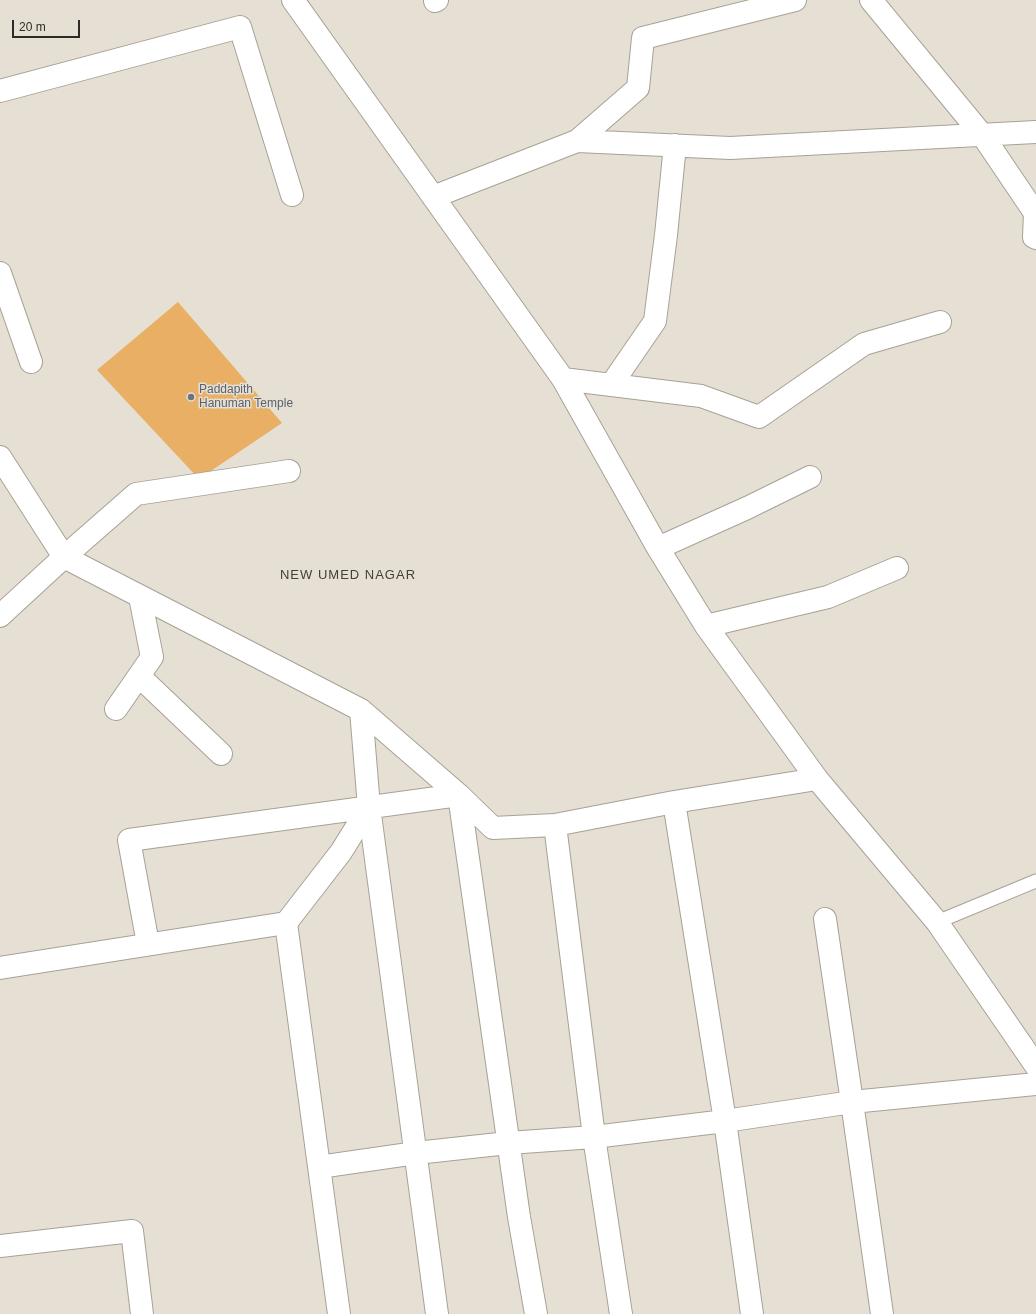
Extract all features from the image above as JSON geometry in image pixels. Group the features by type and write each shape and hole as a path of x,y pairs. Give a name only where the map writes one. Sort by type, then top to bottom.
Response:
{"street":[{"path":"293,0 563,379 658,548 706,626 817,779 936,922 1036,1066"},
{"path":"433,197 577,141 638,88 643,38 795,0"},
{"path":"871,0 983,136 1034,213 1034,237 1036,238"},
{"path":"0,91 240,27 292,195"},
{"path":"577,141 730,148 983,136 1036,132"},
{"path":"611,385 655,322 675,145"},
{"path":"0,273 31,362"},
{"path":"563,379 701,396 759,417 864,344 940,322"},
{"path":"0,457 64,557 361,710 459,795 493,828 555,825 674,802 817,779"},
{"path":"0,616 136,494 290,471"},
{"path":"658,548 747,508 810,477"},
{"path":"706,626 828,597 897,568"},
{"path":"116,709 152,657 140,597"},
{"path":"140,676 221,754"},
{"path":"361,710 369,807 437,1314"},
{"path":"148,944 129,840 459,795"},
{"path":"459,795 508,1143 536,1314"},
{"path":"674,802 725,1121 752,1314"},
{"path":"0,968 286,923 341,852 369,807"},
{"path":"555,825 594,1137 621,1314"},
{"path":"825,919 882,1314"},
{"path":"286,923 339,1314"},
{"path":"319,1167 416,1153 508,1143 594,1137 725,1121 852,1102 1036,1084"},
{"path":"0,1246 132,1232 142,1314"}],"lane":[{"path":"936,922 1036,881"}],"building":[{"name":"Paddapith Hanuman Temple","path":"178,302 282,423 199,479 97,370"}],"place":[{"name":"Paddapith Hanuman Temple","path":"191,397"}],"district":[{"name":"NEW UMED NAGAR","path":"348,575"}]}
